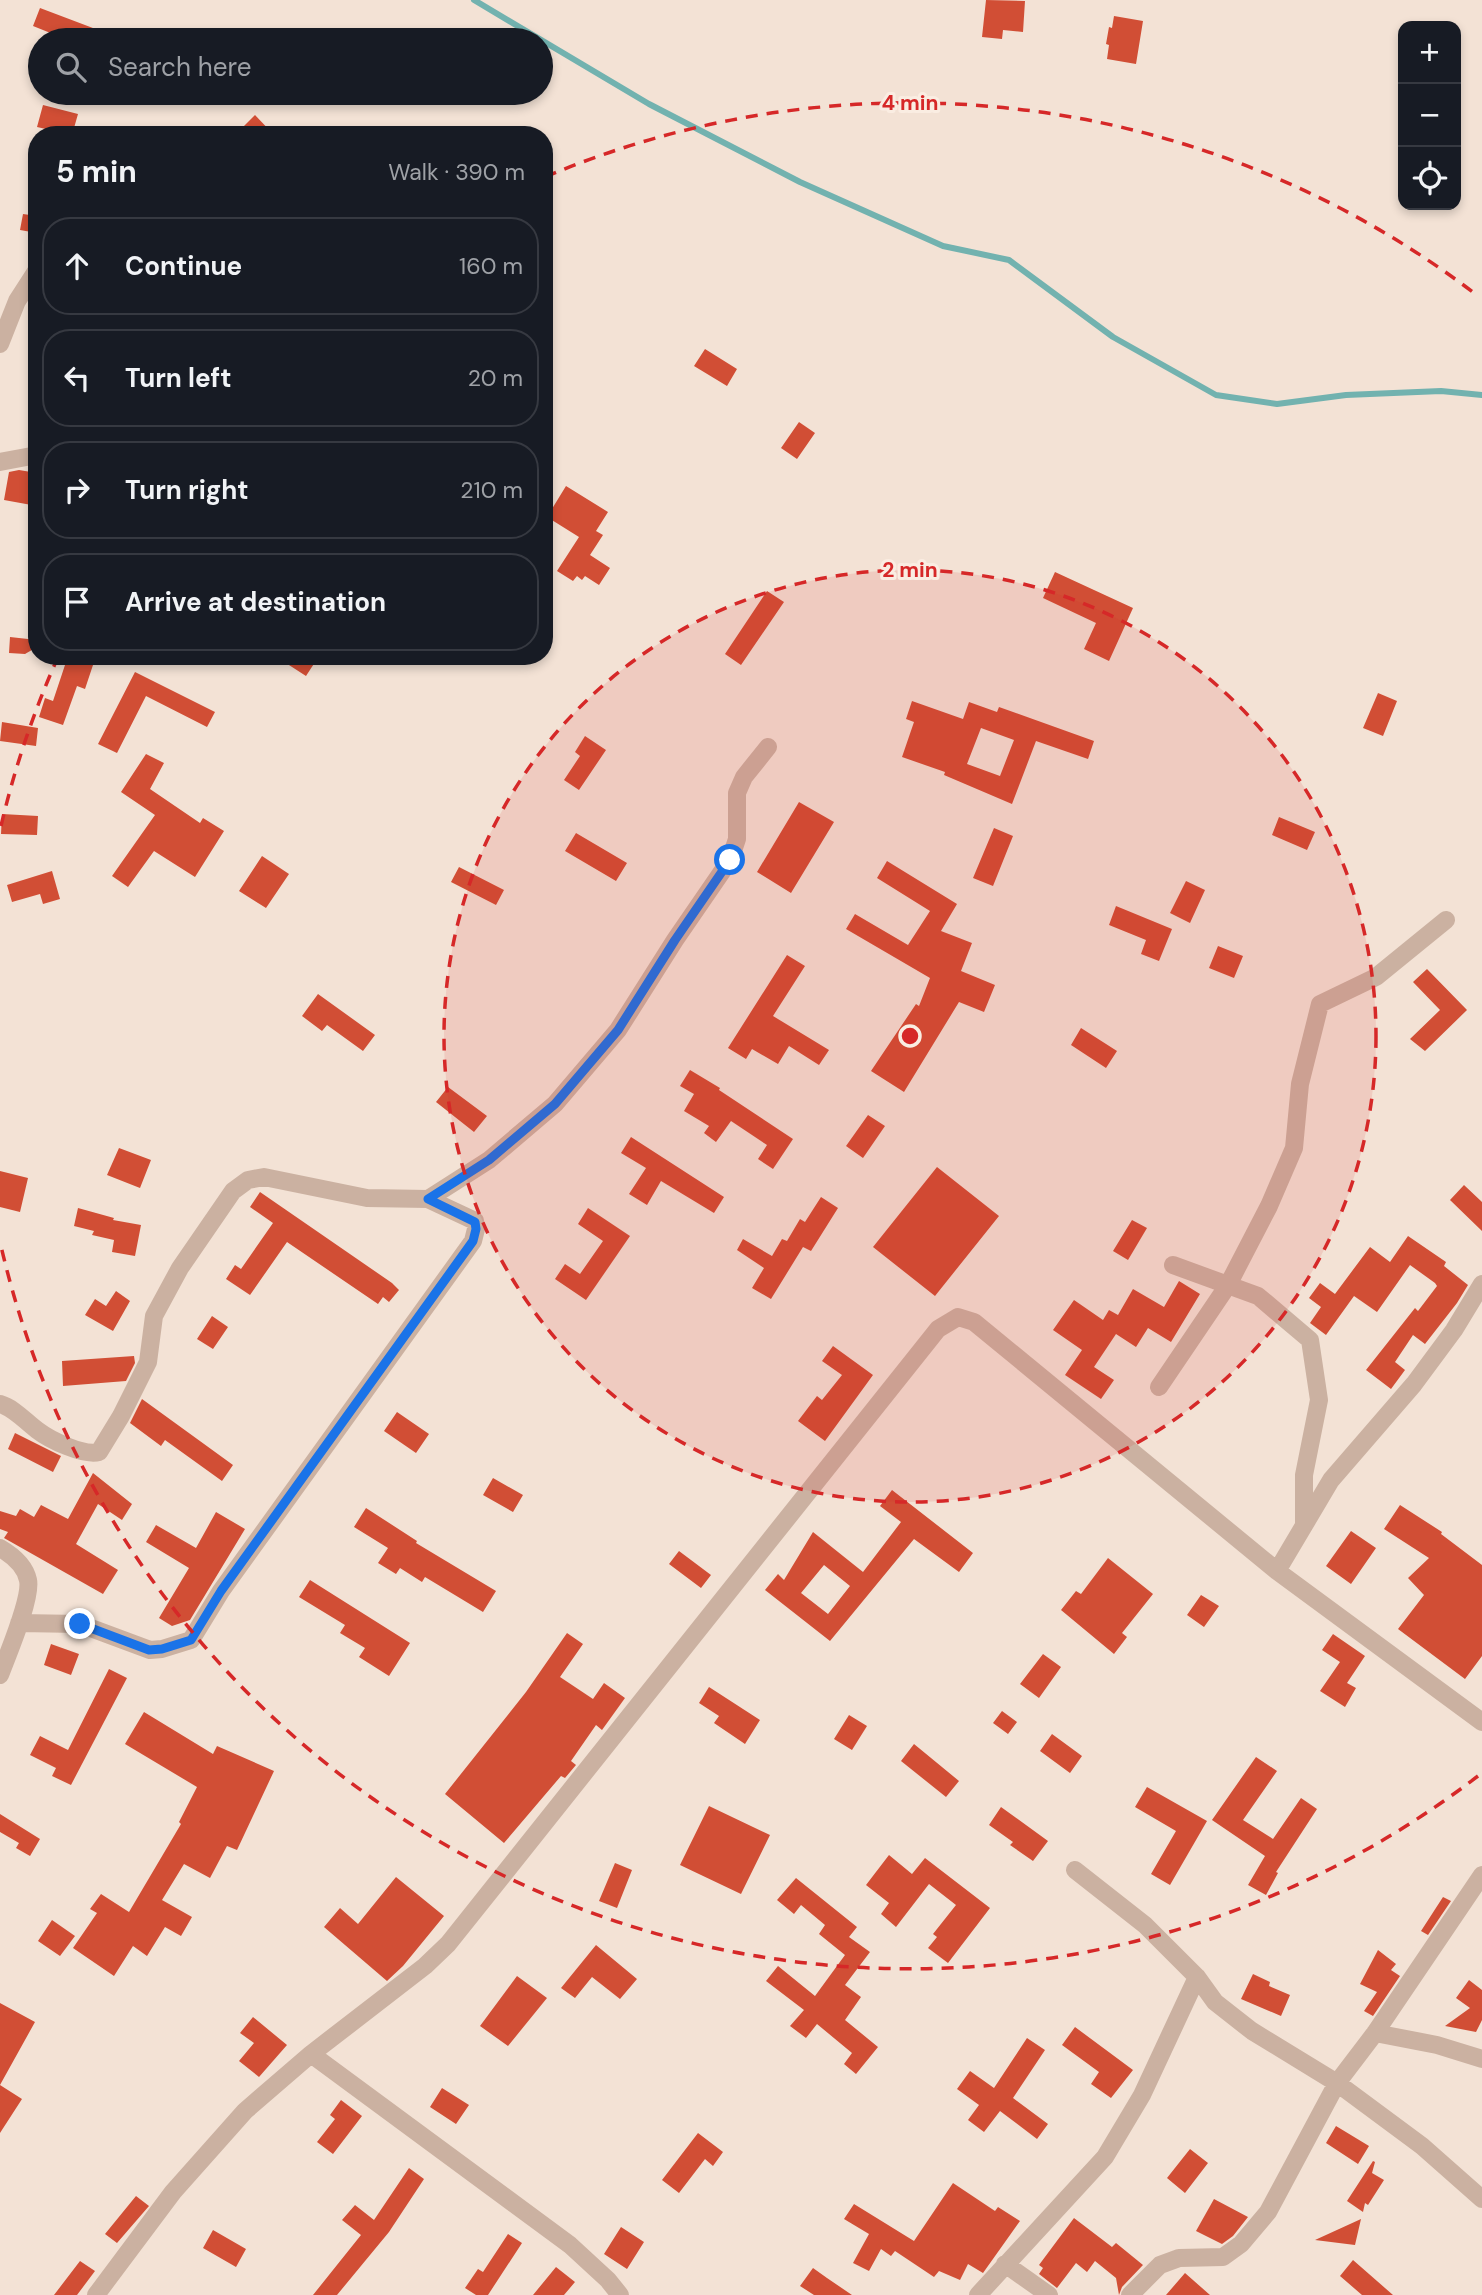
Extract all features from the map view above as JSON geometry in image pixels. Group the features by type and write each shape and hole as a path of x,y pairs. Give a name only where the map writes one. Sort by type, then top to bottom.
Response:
{"street":[{"path":"0,344 8,300 28,279"},
{"path":"0,462 28,457"},
{"path":"428,1199 489,1160 555,1104 618,1030 730,860 737,839 737,793 744,777 768,747"},
{"path":"1159,1387 1227,1285 1269,1206 1294,1148 1300,1084 1320,1004 1376,977 1446,920"},
{"path":"0,1404 8,1406 40,1433 83,1453 99,1452 121,1416 148,1362 154,1316 180,1268 233,1192 248,1180 264,1177 367,1198 428,1199 475,1222 473,1241 244,1559 191,1640 149,1650 80,1624 19,1623"},
{"path":"1173,1265 1258,1296 1310,1340 1319,1400 1304,1475 1304,1525"},
{"path":"1277,1571 1331,1480 1413,1384 1454,1330 1482,1284"},
{"path":"96,2295 173,2192 245,2111 311,2054 425,1966 448,1944 938,1329 958,1317 974,1322 1277,1571 1482,1722"},
{"path":"0,1548 11,1554 21,1565 29,1581 19,1623 0,1675"},
{"path":"1075,1870 1145,1925 1197,1977 1215,2002 1252,2032 1337,2083 1422,2146 1482,2199"},
{"path":"1130,2295 1160,2265 1178,2258 1223,2257 1241,2244 1268,2212 1337,2083 1375,2033 1482,1875"},
{"path":"978,2295 1105,2157 1142,2095 1197,1977"},
{"path":"1375,2033 1437,2045 1482,2059"},
{"path":"311,2054 570,2245 608,2280 620,2295"},
{"path":"1005,2264 1049,2295"}],"building":[{"path":"986,0 1025,1 1023,32 1003,30 1002,39 982,37"},
{"path":"40,8 93,28 38,28 33,26"},
{"path":"1114,16 1143,21 1136,64 1107,59 1109,45 1106,44"},
{"path":"43,105 78,114 75,126 37,126"},
{"path":"255,115 265,126 244,126"},
{"path":"23,214 28,215 28,231 20,230"},
{"path":"705,349 737,369 727,386 694,366"},
{"path":"799,422 815,433 797,459 781,448"},
{"path":"9,472 28,472 28,504 4,500"},
{"path":"566,486 608,512 596,531 603,535 590,555 610,568 599,585 585,576 582,580 577,576 573,581 557,571 579,537 553,521 553,507"},
{"path":"1055,572 1133,608 1109,661 1084,649 1096,623 1043,598"},
{"path":"767,591 784,602 741,665 725,654"},
{"path":"10,637 28,639 28,652 9,653"},
{"path":"65,665 93,665 85,689 77,686 63,725 39,717 45,698 53,701"},
{"path":"289,665 313,665 306,676"},
{"path":"135,672 215,712 207,727 146,696 117,753 98,744"},
{"path":"1378,693 1397,701 1383,736 1363,728"},
{"path":"912,701 963,719 969,702 997,712 999,707 1094,741 1088,759 1036,741 1012,804 944,775 945,772 902,757 914,722 906,719","holes":["981,728 1014,740 1000,776 967,764"]},
{"path":"2,722 38,728 36,746 0,741"},
{"path":"585,736 606,750 579,790 564,780 580,756 575,752"},
{"path":"146,754 164,763 150,789 200,823 203,818 224,831 195,877 154,851 128,887 112,876 155,815 121,792"},
{"path":"799,802 834,822 791,893 757,872"},
{"path":"2,814 38,816 37,835 1,834"},
{"path":"1279,817 1315,832 1307,850 1272,835"},
{"path":"994,828 1013,836 993,886 973,878"},
{"path":"576,833 627,863 616,881 565,851"},
{"path":"262,856 289,874 266,908 239,891"},
{"path":"887,861 957,904 941,931 972,943 961,971 995,985 984,1012 959,1002 904,1092 871,1071 916,1004 919,1006 930,978 846,929 855,914 908,945 930,911 877,878"},
{"path":"459,867 504,890 496,905 451,882"},
{"path":"52,871 60,899 43,904 40,894 12,902 7,885"},
{"path":"1186,881 1205,890 1190,923 1170,913"},
{"path":"1116,906 1172,929 1159,961 1141,954 1146,940 1109,925"},
{"path":"1218,946 1243,956 1234,978 1209,968"},
{"path":"787,955 805,966 773,1016 829,1050 819,1065 789,1046 778,1064 752,1049 746,1059 728,1048"},
{"path":"1427,969 1467,1010 1425,1051 1410,1039 1440,1010 1413,982"},
{"path":"318,994 375,1035 363,1051 327,1025 322,1031 302,1016"},
{"path":"1081,1028 1117,1051 1106,1068 1071,1045"},
{"path":"690,1070 793,1139 773,1169 758,1159 767,1145 731,1121 716,1142 704,1133 709,1126 684,1111 694,1094 680,1086"},
{"path":"448,1087 487,1116 474,1132 436,1102"},
{"path":"868,1115 885,1126 863,1158 846,1146"},
{"path":"631,1137 724,1197 714,1213 661,1181 647,1205 629,1194 646,1168 621,1153"},
{"path":"119,1148 151,1160 140,1188 107,1175"},
{"path":"937,1167 999,1216 935,1296 873,1247"},
{"path":"0,1171 28,1178 20,1212 0,1207"},
{"path":"1464,1185 1482,1202 1482,1231 1450,1200"},
{"path":"260,1192 399,1290 389,1302 383,1297 378,1304 287,1242 250,1295 226,1279 235,1265 241,1269 273,1223 250,1207"},
{"path":"821,1197 838,1208 811,1251 803,1247 771,1299 752,1288 764,1268 737,1250 743,1239 772,1256 782,1239 787,1241 800,1219 805,1222"},
{"path":"78,1208 114,1218 113,1220 141,1225 135,1256 112,1252 114,1240 92,1235 94,1231 74,1226"},
{"path":"588,1208 630,1236 586,1300 555,1279 565,1264 580,1274 603,1241 578,1224"},
{"path":"1132,1220 1147,1228 1128,1260 1113,1251"},
{"path":"1408,1236 1446,1262 1444,1266 1468,1285 1425,1344 1413,1335 1395,1362 1405,1370 1391,1389 1366,1370 1415,1308 1418,1311 1437,1286 1435,1283 1410,1265 1377,1312 1354,1296 1326,1335 1310,1323 1321,1307 1309,1298 1320,1283 1335,1294 1370,1247 1390,1262"},
{"path":"1179,1281 1200,1294 1171,1342 1148,1328 1136,1347 1116,1334 1094,1367 1114,1380 1101,1399 1065,1375 1082,1350 1053,1330 1074,1300 1103,1320 1109,1310 1118,1315 1133,1289 1164,1307"},
{"path":"116,1291 130,1301 113,1331 85,1315 95,1299 106,1306"},
{"path":"212,1316 228,1327 213,1349 197,1339"},
{"path":"833,1346 873,1375 825,1441 798,1421 817,1396 822,1400 842,1375 822,1361"},
{"path":"134,1356 135,1363 126,1381 63,1386 62,1361"},
{"path":"142,1399 233,1465 222,1481 165,1440 161,1446 130,1423"},
{"path":"397,1412 429,1434 416,1453 384,1431"},
{"path":"15,1433 61,1456 53,1472 8,1449"},
{"path":"93,1473 132,1504 122,1520 98,1504 76,1544 118,1570 103,1594 4,1538 8,1532 0,1529 0,1511 16,1516 20,1509 34,1517 41,1505 68,1519"},
{"path":"493,1478 523,1495 513,1512 483,1495"},
{"path":"892,1490 973,1553 959,1572 914,1539 830,1641 765,1590 778,1574 784,1580 813,1532 863,1572 901,1522 880,1506","holes":["824,1565 850,1586 828,1614 801,1593"]},
{"path":"1400,1505 1442,1532 1441,1534 1482,1565 1482,1656 1465,1679 1398,1629 1424,1595 1408,1578 1429,1558 1384,1529"},
{"path":"366,1508 417,1541 416,1543 496,1591 483,1612 425,1577 422,1582 400,1568 396,1574 378,1563 388,1548 354,1527"},
{"path":"216,1512 245,1529 190,1620 172,1626 159,1618 189,1568 146,1542 156,1525 196,1548"},
{"path":"1351,1531 1376,1548 1351,1584 1326,1566"},
{"path":"679,1551 711,1575 701,1588 669,1564"},
{"path":"1108,1558 1153,1594 1122,1633 1127,1637 1114,1654 1061,1610 1076,1591 1081,1594"},
{"path":"310,1580 410,1643 389,1676 359,1657 365,1648 340,1633 345,1625 299,1597"},
{"path":"1201,1595 1219,1606 1204,1627 1187,1615"},
{"path":"567,1633 583,1644 560,1677 593,1699 604,1683 625,1698 602,1730 596,1725 571,1761 576,1765 565,1778 561,1776 504,1843 445,1794 526,1692"},
{"path":"1333,1634 1365,1656 1347,1683 1356,1688 1345,1707 1320,1691 1340,1662 1322,1650"},
{"path":"51,1644 79,1654 71,1675 44,1665"},
{"path":"1043,1654 1061,1667 1039,1698 1020,1684"},
{"path":"109,1669 127,1678 71,1785 52,1776 56,1768 30,1755 40,1736 68,1750"},
{"path":"709,1687 760,1720 745,1744 714,1723 719,1716 699,1703"},
{"path":"1002,1711 1017,1722 1008,1734 993,1723"},
{"path":"144,1712 213,1754 217,1746 274,1771 237,1850 227,1846 210,1878 184,1864 162,1900 192,1917 181,1936 165,1927 147,1956 133,1946 114,1976 73,1948 97,1913 90,1909 101,1894 129,1912 181,1824 179,1822 197,1787 125,1744"},
{"path":"849,1715 867,1726 852,1750 834,1739"},
{"path":"1052,1734 1082,1756 1070,1773 1040,1751"},
{"path":"914,1744 959,1781 946,1797 901,1761"},
{"path":"1256,1757 1277,1771 1243,1820 1273,1839 1301,1798 1317,1809 1276,1872 1278,1873 1266,1895 1248,1885 1265,1856 1212,1820"},
{"path":"1147,1787 1207,1821 1170,1885 1151,1874 1176,1831 1135,1807"},
{"path":"709,1806 770,1835 741,1894 680,1865"},
{"path":"1001,1807 1048,1841 1033,1861 1010,1845 1013,1842 989,1825"},
{"path":"0,1814 40,1839 30,1856 16,1848 19,1843 0,1832"},
{"path":"889,1855 912,1874 925,1858 990,1908 948,1963 928,1948 937,1937 933,1934 956,1905 929,1884 896,1927 881,1914 889,1903 866,1885"},
{"path":"615,1863 632,1870 617,1908 599,1901"},
{"path":"396,1877 444,1916 403,1966 387,1981 324,1927 340,1908 358,1924"},
{"path":"796,1878 857,1927 849,1937 870,1952 845,1985 861,1997 845,2020 878,2047 856,2074 844,2064 852,2053 817,2024 806,2038 790,2026 804,2010 766,1981 778,1966 815,1996 845,1955 819,1934 825,1925 801,1905 794,1914 777,1900"},
{"path":"1443,1897 1451,1901 1428,1935 1421,1931"},
{"path":"52,1920 75,1936 60,1956 38,1941"},
{"path":"596,1945 637,1979 620,1999 592,1977 575,1998 561,1988"},
{"path":"1378,1950 1396,1964 1391,1970 1400,1976 1373,2016 1364,2011 1377,1992 1360,1984"},
{"path":"1253,1974 1270,1982 1269,1986 1290,1995 1281,2016 1241,1999"},
{"path":"517,1976 547,1998 508,2046 480,2026"},
{"path":"1469,1980 1482,1990 1482,2020 1476,2032 1445,2026 1470,2008 1456,1998"},
{"path":"0,2003 35,2022 0,2085"},
{"path":"253,2017 287,2045 259,2077 239,2061 254,2043 240,2033"},
{"path":"1075,2027 1133,2070 1111,2098 1091,2084 1099,2072 1062,2045"},
{"path":"1027,2038 1045,2050 1013,2098 1048,2124 1037,2139 1000,2111 984,2132 968,2120 979,2105 957,2089 970,2071 994,2088"},
{"path":"0,2085 22,2099 0,2133"},
{"path":"442,2088 469,2105 456,2124 430,2107"},
{"path":"341,2100 362,2116 333,2154 317,2142 335,2119 330,2115"},
{"path":"1336,2126 1369,2146 1358,2164 1326,2143"},
{"path":"698,2133 723,2152 713,2166 705,2159 679,2193 662,2180"},
{"path":"1190,2149 1208,2163 1185,2193 1167,2178"},
{"path":"1373,2161 1372,2173 1384,2180 1368,2205 1365,2203 1363,2212 1347,2201"},
{"path":"409,2168 424,2179 389,2232 337,2295 313,2295 361,2235 342,2220 355,2205 374,2220"},
{"path":"953,2183 995,2211 998,2207 1020,2221 983,2273 968,2264 960,2280 939,2271 934,2277 895,2251 891,2256 881,2249 869,2271 853,2263 869,2234 844,2219 854,2204 914,2241"},
{"path":"136,2196 149,2206 117,2243 105,2234"},
{"path":"1214,2199 1248,2217 1233,2236 1222,2244 1196,2231"},
{"path":"1074,2218 1112,2247 1116,2243 1143,2265 1122,2287 1119,2295 1116,2278 1095,2261 1087,2272 1076,2263 1057,2288 1039,2274 1043,2268 1039,2265"},
{"path":"1361,2219 1355,2245 1315,2240"},
{"path":"621,2227 644,2242 627,2269 604,2254"},
{"path":"213,2230 246,2249 236,2267 203,2248"},
{"path":"508,2234 522,2243 488,2295 476,2295 465,2288 478,2269 483,2272"},
{"path":"1353,2260 1393,2295 1362,2295 1340,2276"},
{"path":"80,2261 95,2271 77,2295 54,2295"},
{"path":"556,2267 575,2282 564,2295 533,2295"},
{"path":"813,2268 852,2295 814,2295 800,2286"},
{"path":"1185,2273 1210,2295 1166,2295"}],"waterway":[{"path":"474,0 521,28"},
{"path":"553,47 649,104 800,182 943,246 1009,260 1113,337 1216,395 1277,404 1346,395 1441,391 1482,395"}],"route":[{"path":"80,1624 149,1650 191,1640 221,1591 473,1241 475,1222 428,1199 489,1160 555,1104 618,1030 730,860"}]}
